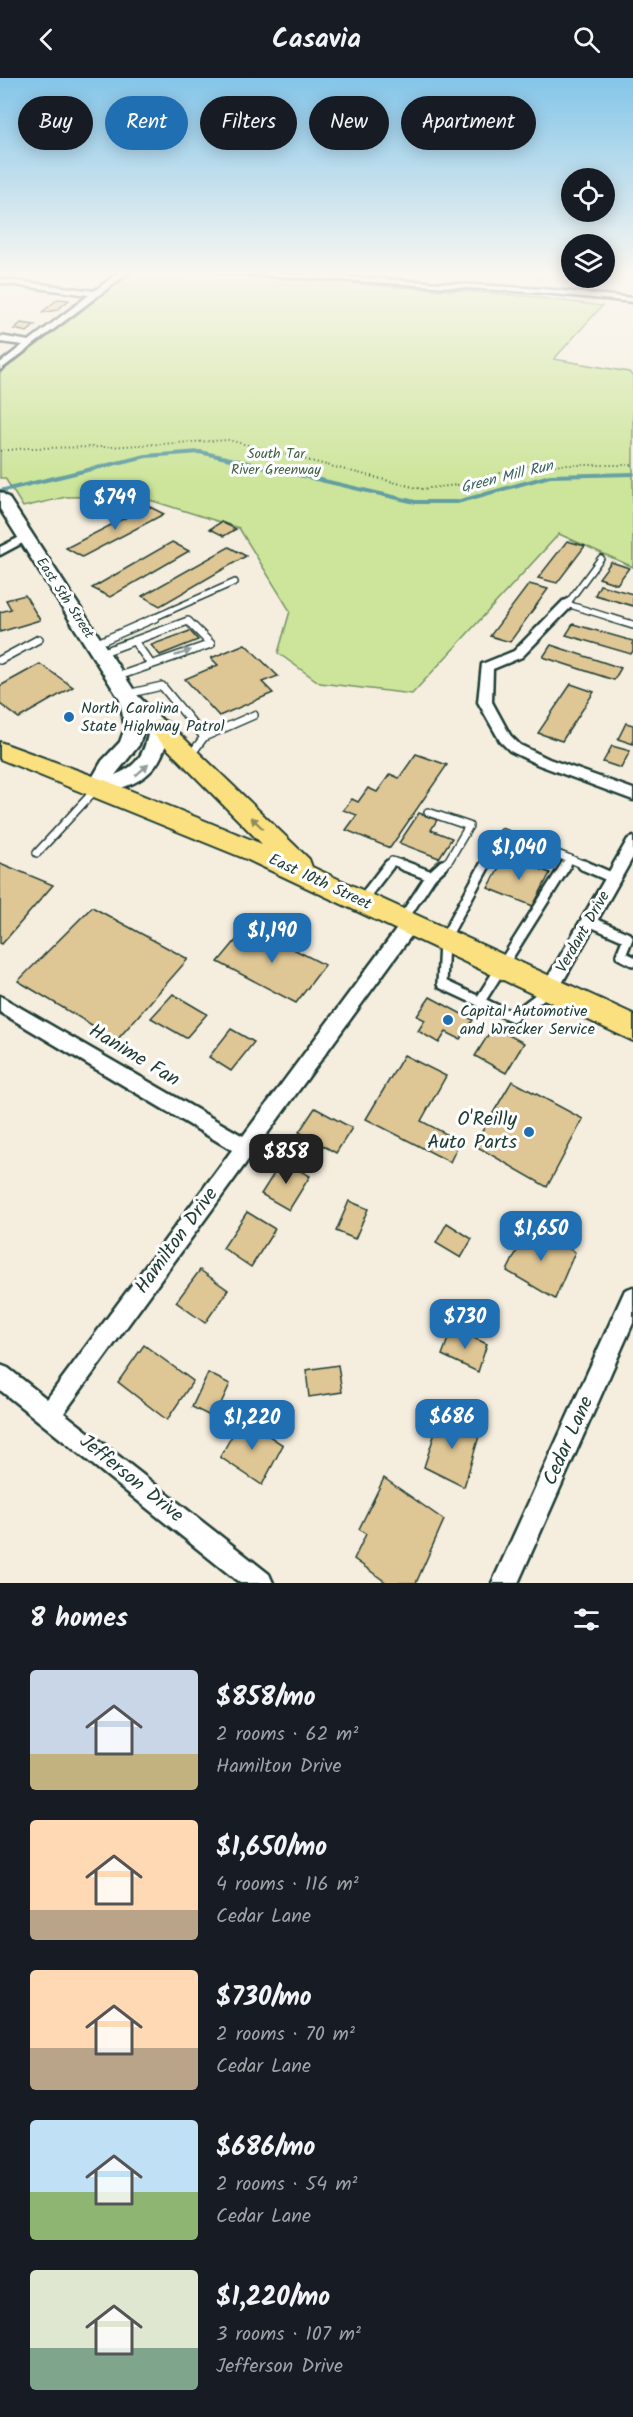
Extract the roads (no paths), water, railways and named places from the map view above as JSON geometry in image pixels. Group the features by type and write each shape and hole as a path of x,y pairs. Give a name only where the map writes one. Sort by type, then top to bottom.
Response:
{"main road":[{"name":"East 5th Street","path":"0,497 129,697 159,727"},
{"name":"East 5th Street","path":"98,786 109,766 129,745 135,728 129,697"},
{"path":"98,786 130,780 150,764 157,747 159,727 197,747 313,879"},
{"name":"East 10th Street","path":"0,750 98,786 313,879 633,1028"}],"street":[{"path":"20,342 31,344"},
{"path":"0,367 31,344"},
{"path":"0,552 26,537"},
{"path":"567,604 518,654 487,667 485,702 505,738 515,748 544,762 633,795"},
{"name":"Verdant Drive","path":"550,989 633,843"},
{"name":"Hamilton Drive","path":"50,1413 246,1148 406,922"},
{"name":"Hanime Fan","path":"0,1003 246,1148"},
{"name":"Cedar Lane","path":"505,1583 633,1298"},
{"name":"Jefferson Drive","path":"0,1376 50,1413 260,1583"}],"lane":[{"path":"601,558 567,604 633,625"},
{"path":"98,649 235,582"},
{"path":"98,649 134,641 188,621 211,644 116,677"},
{"path":"0,660 39,639"},
{"path":"134,641 151,664"},
{"path":"129,697 162,686 197,747 254,715"},
{"path":"37,853 98,786"},
{"path":"406,922 431,876 449,860 469,826 428,812"},
{"path":"550,989 513,1017 442,984 444,940 503,833 613,878"},
{"path":"480,1001 570,859"},
{"path":"361,901 392,861 431,876"},
{"path":"589,921 628,938 621,955 633,961"}],"waterway":[{"name":"Green Mill Run","path":"0,491 146,456 200,452 415,502 457,502 550,476 633,474"}],"place":[{"name":"North Carolina State Highway Patrol","path":"69,717"},
{"name":"Capital Automotive and Wrecker Service","path":"448,1020"},
{"name":"O'Reilly Auto Parts","path":"529,1132"}],"park label":[{"name":"South Tar River Greenway","path":"276,462"}]}
